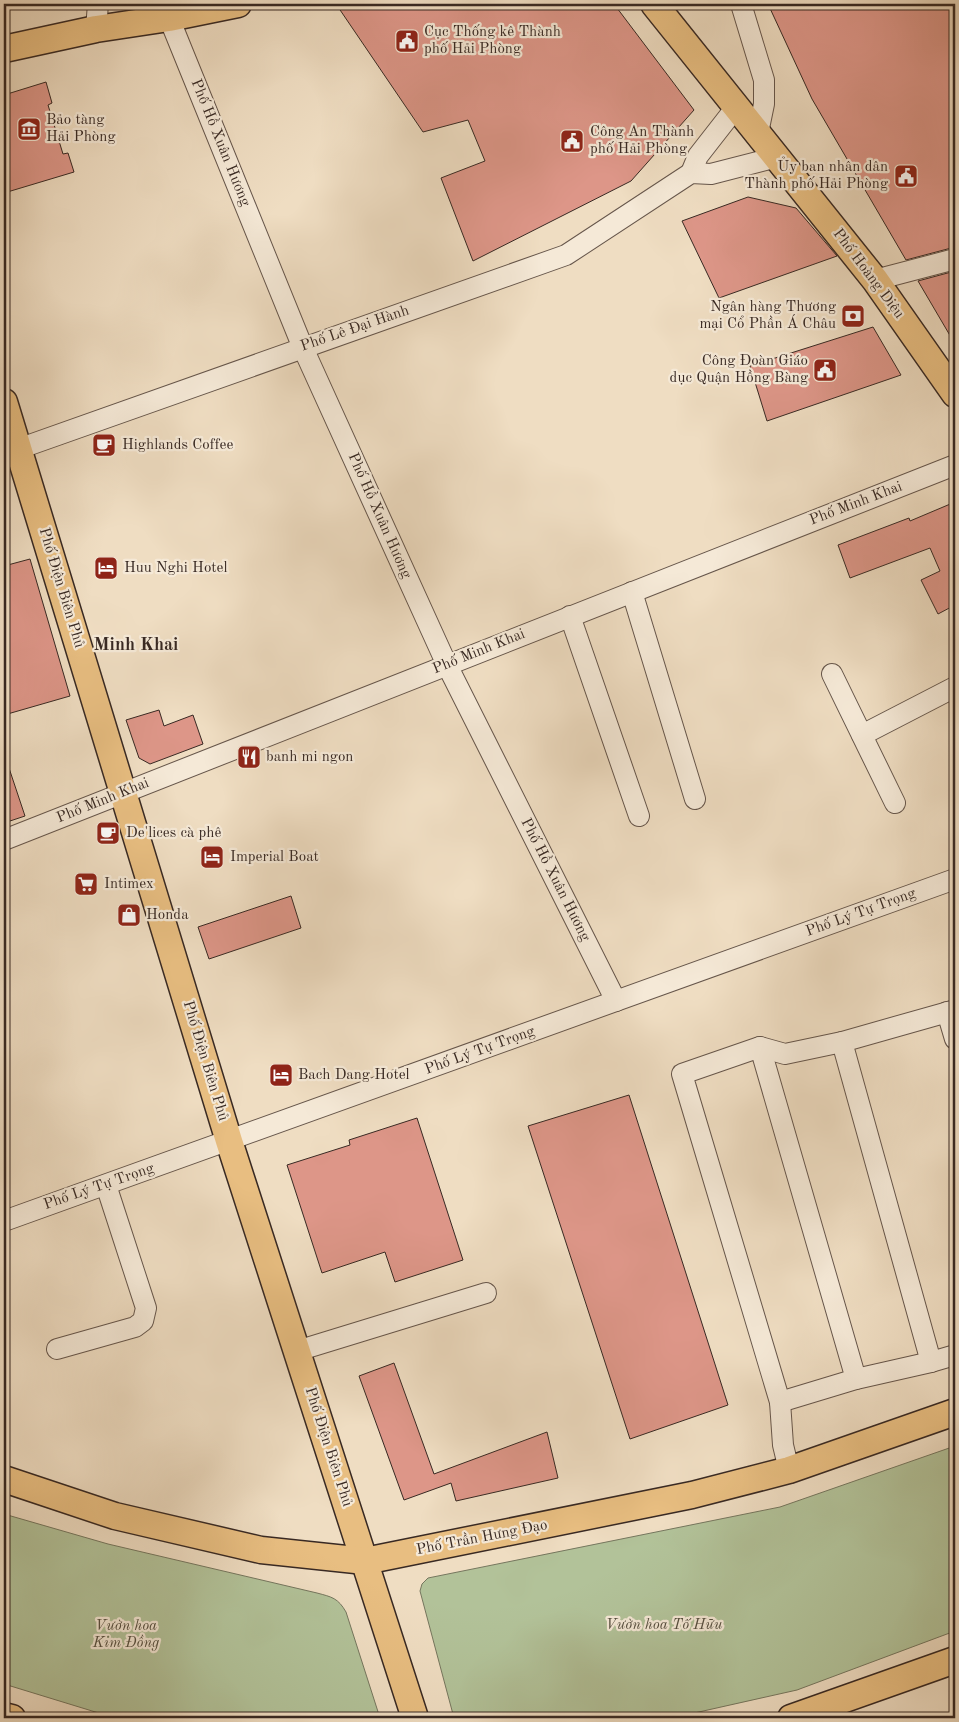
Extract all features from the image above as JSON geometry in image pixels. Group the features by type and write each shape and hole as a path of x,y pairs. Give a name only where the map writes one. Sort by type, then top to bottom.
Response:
{"main road":[{"path":"4,49 96,29 169,18 238,4"},
{"name":"Phố Hoàng Diệu","path":"654,4 875,280 955,394"},
{"name":"Phố Điện Biên Phủ","path":"4,402 11,452 124,793 230,1141 415,1718"},
{"name":"Phố Trần Hưng Đạo","path":"4,1480 115,1516 261,1550 365,1561 692,1496 789,1470 955,1412"},
{"path":"791,1718 955,1660"},
{"path":"4,1716 12,1718"}],"street":[{"path":"96,29 98,4"},
{"path":"741,4 764,80 764,104 758,133"},
{"name":"Phố Hồ Xuân Hương","path":"169,18 303,348 447,666 616,1001"},
{"path":"737,106 698,156 691,174 711,174 777,157"},
{"name":"Phố Lê Đại Hành","path":"11,452 566,255 691,174"},
{"path":"875,280 955,259"},
{"name":"Phố Minh Khai","path":"4,840 955,466"},
{"path":"632,592 695,799"},
{"path":"570,616 640,816"},
{"path":"832,674 895,803"},
{"path":"862,735 955,687"},
{"name":"Phố Lý Tự Trọng","path":"4,1221 955,879"},
{"path":"789,1470 783,1445 780,1402 682,1074 760,1047 785,1054 842,1042 951,1011 955,1039"},
{"path":"842,1042 931,1362"},
{"path":"760,1047 856,1379"},
{"path":"57,1349 135,1327 143,1321 146,1308 106,1185"},
{"path":"297,1351 486,1293"},
{"path":"780,1402 856,1379 955,1355"}],"green space":[{"name":"Vườn hoa Tố Hữu","path":"955,1446 955,1631 797,1690 672,1718 454,1718 420,1591 422,1584 428,1578 780,1507"},
{"name":"Vườn hoa Kim Đồng","path":"4,1514 108,1544 317,1593 334,1599 346,1612 380,1718 115,1718 4,1684"}],"building":[{"path":"336,4 614,4 694,110 631,181 473,261 441,178 485,161 468,120 423,132"},
{"name":"Ủy ban nhân dân Thành phố Hải Phòng","path":"768,4 955,4 955,247 906,260 812,99"},
{"name":"Bảo tàng Hải Phòng","path":"46,82 52,103 48,105 63,154 68,153 74,172 4,193 4,95"},
{"path":"748,197 796,208 837,256 719,298 682,221"},
{"path":"955,271 955,344 918,281"},
{"name":"Công Đoàn Giáo dục Quận Hồng Bàng","path":"873,327 901,375 767,421 750,366"},
{"path":"955,502 955,605 938,614 921,580 940,571 930,548 850,578 838,545 909,518 910,521"},
{"path":"30,559 70,696 4,715 4,566"},
{"path":"159,710 164,726 193,715 203,744 150,764 139,758 126,720"},
{"path":"6,759 25,816 4,823 4,760"},
{"path":"291,896 301,928 209,959 198,927"},
{"path":"629,1095 728,1405 630,1439 528,1126"},
{"path":"417,1118 463,1260 395,1282 385,1252 322,1273 287,1165 350,1145 349,1140"},
{"path":"394,1363 434,1474 547,1432 558,1478 456,1501 451,1483 404,1500 359,1376"}],"place":[{"name":"Cục Thống kê Thành phố Hải Phòng","path":"407,41"},
{"name":"Bảo tàng Hải Phòng","path":"29,129"},
{"name":"Công An Thành phố Hải Phòng","path":"572,141"},
{"name":"Ủy ban nhân dân Thành phố Hải Phòng","path":"906,176"},
{"name":"Ngân hàng Thương mại Cổ Phần Á Châu","path":"853,316"},
{"name":"Công Đoàn Giáo dục Quận Hồng Bàng","path":"825,370"},
{"name":"Highlands Coffee","path":"104,445"},
{"name":"Huu Nghi Hotel","path":"106,568"},
{"name":"banh mi ngon","path":"249,757"},
{"name":"De'lices cà phê","path":"108,833"},
{"name":"Imperial Boat","path":"212,857"},
{"name":"Intimex","path":"86,884"},
{"name":"Honda","path":"129,915"},
{"name":"Bach Dang Hotel","path":"281,1075"}],"district":[{"name":"Minh Khai","path":"136,645"}]}
